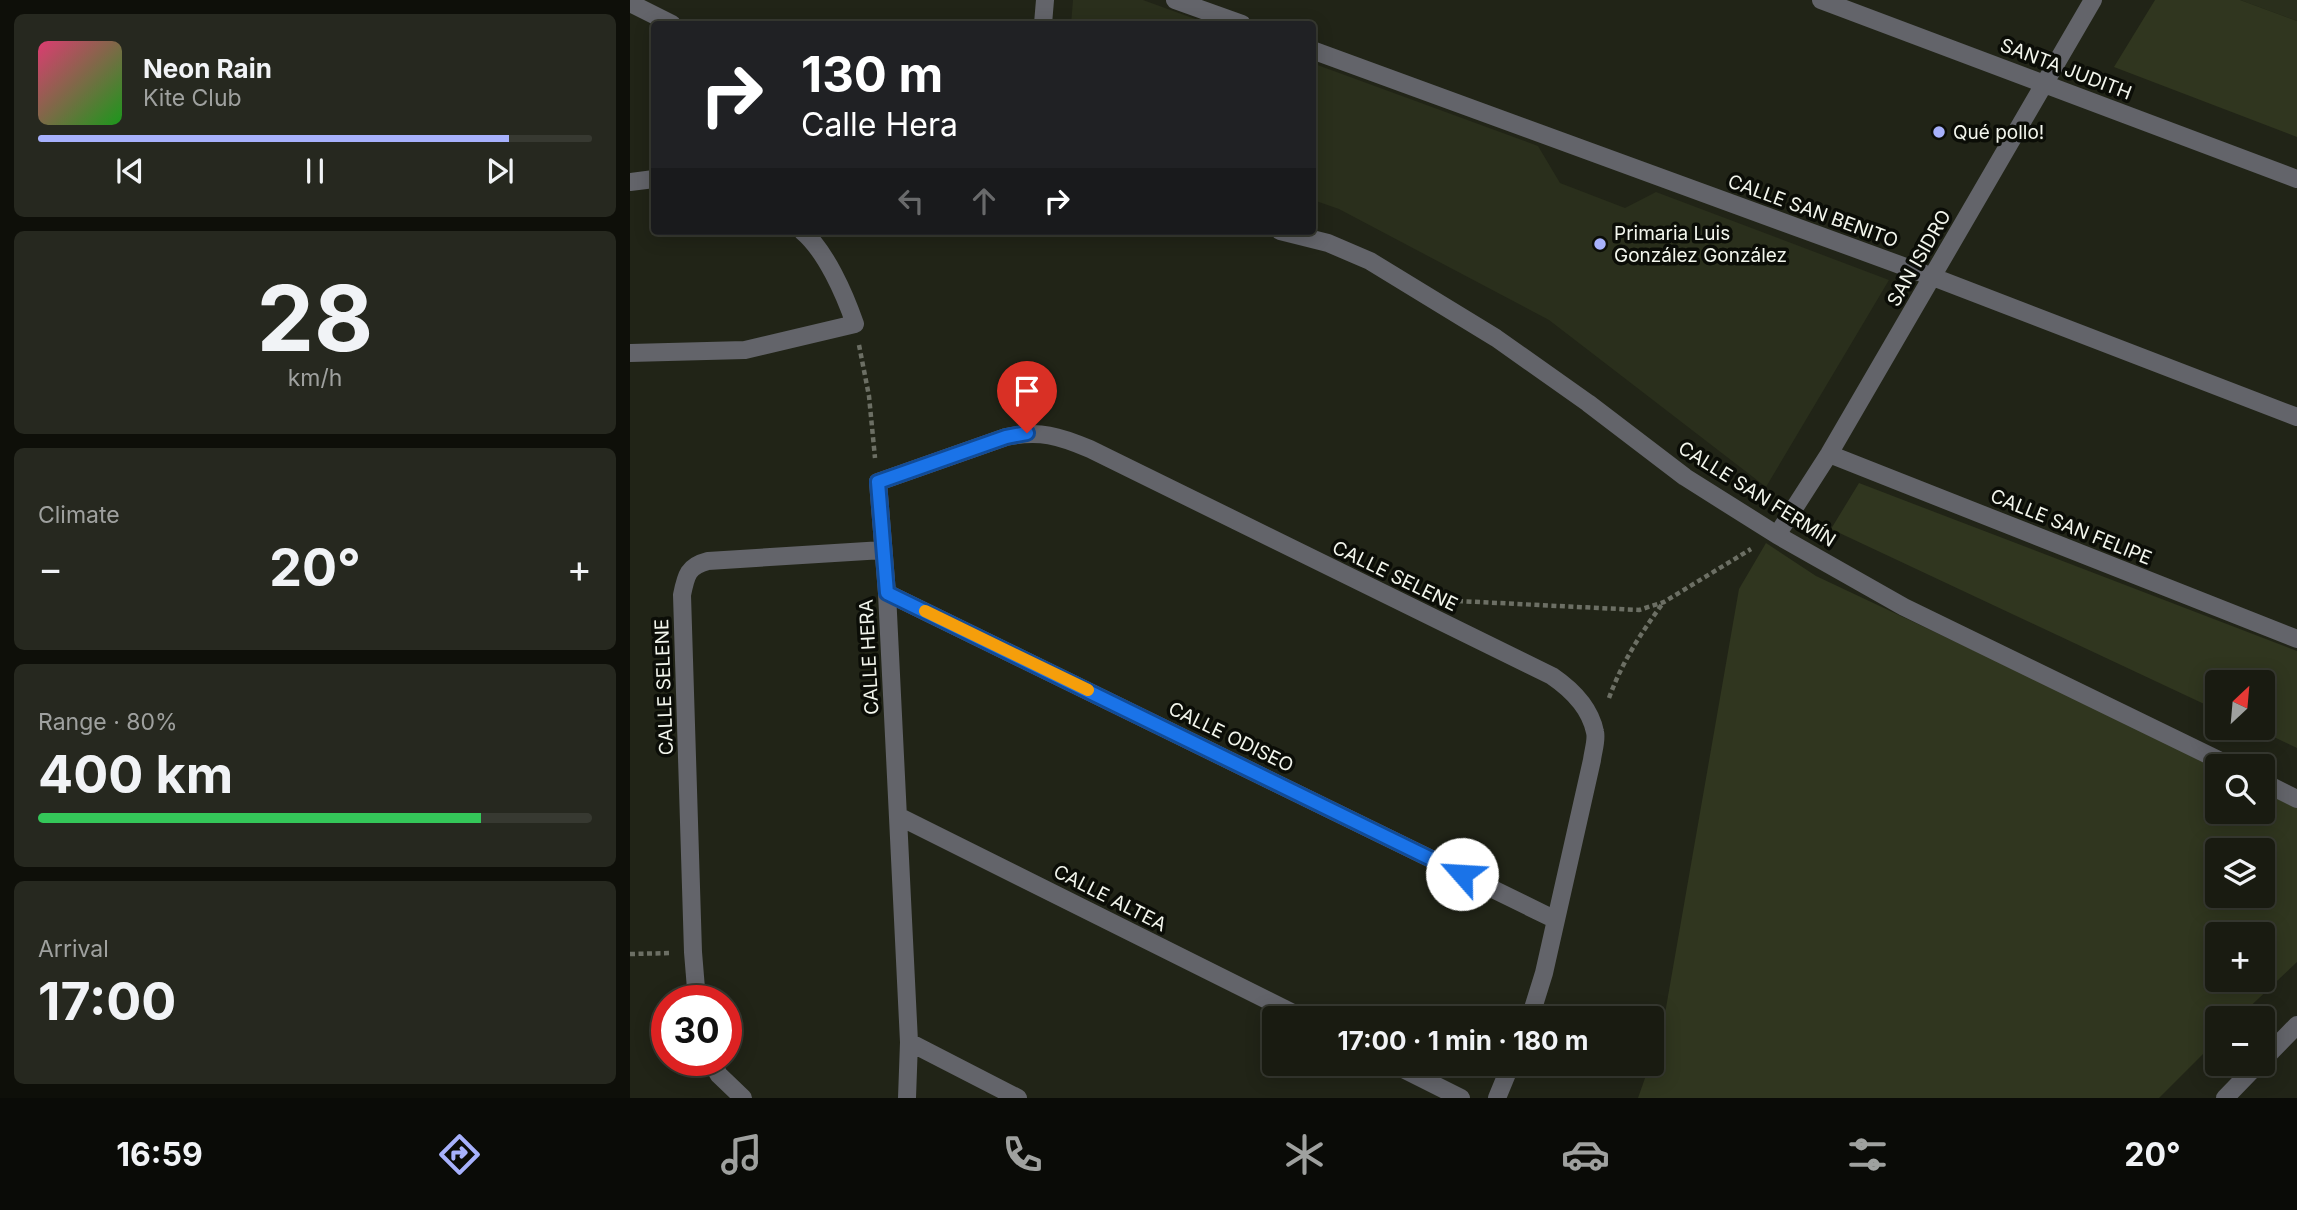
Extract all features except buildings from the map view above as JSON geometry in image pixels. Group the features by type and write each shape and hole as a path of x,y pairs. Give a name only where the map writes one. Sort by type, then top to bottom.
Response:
{"street":[{"path":"1043,21 1045,0"},
{"path":"1175,0 1234,21"},
{"name":"SANTA JUDITH","path":"1821,0 2297,179"},
{"name":"SAN ISIDRO","path":"1777,535 1829,454 2093,0"},
{"path":"630,3 666,21"},
{"name":"CALLE SAN BENITO","path":"1316,51 1933,277 2297,417"},
{"path":"630,182 651,179"},
{"path":"630,353 745,350 855,324 839,286 812,239 807,235"},
{"name":"CALLE SAN FERMÍN","path":"1296,235 1328,243 1370,261 1496,338 1588,403 1685,477 1777,535 1904,607 2206,754"},
{"name":"CALLE SELENE","path":"878,482 1006,437 1027,433 1048,434 1067,440 1552,676 1572,690 1587,713 1596,734"},
{"name":"CALLE SAN FELIPE","path":"1829,454 2297,639"},
{"name":"CALLE HERA","path":"878,482 887,593 909,1042 907,1098"},
{"name":"CALLE SELENE","path":"696,985 693,953 682,595 688,570 695,564 708,561 883,550"},
{"name":"CALLE ODISEO","path":"887,593 1556,920"},
{"path":"1534,1006 1544,973 1596,734"},
{"path":"2275,788 2297,799"},
{"name":"CALLE ALTEA","path":"898,816 1279,1006"},
{"path":"2275,1047 2297,1025"},
{"path":"909,1042 1018,1098"},
{"path":"720,1076 743,1098"},
{"path":"1417,1076 1461,1098"},
{"path":"1497,1098 1506,1076"},
{"path":"2225,1098 2246,1076"}],"path":[{"path":"855,324 869,396 878,482"},
{"path":"1452,601 1639,610 1664,602 1777,535"},
{"path":"1596,734 1618,674 1640,633 1664,602"},
{"path":"630,954 693,953"}],"shaded area":[{"path":"1073,0 1143,0 1201,21 1071,21"},
{"path":"2155,0 2240,0 2297,21 2297,137 2114,67"},
{"path":"2240,0 2297,0 2297,21"},
{"name":"Primaria Luis González González","path":"1316,64 1538,146 1560,183 1625,208 1656,192 1889,280 1766,487 1549,320 1339,209 1316,201"},
{"path":"1859,483 2297,651 2297,748 2275,738 2275,670 2205,670 2205,704 1831,529"},
{"path":"1766,543 1816,576 2205,759 2205,824 2275,824 2275,794 2297,806 2297,962 2275,983 2275,922 2205,922 2205,992 2265,992 2251,1006 2205,1006 2205,1052 2159,1098 1638,1098 1646,1076 1664,1076 1664,1019 1739,589"}],"slow traffic":[{"path":"925,611 1088,690"}],"place":[{"name":"Qué pollo!","path":"1939,132"},
{"name":"Primaria Luis González González","path":"1600,244"}],"route":[{"path":"1027,433 1006,437 878,482 887,593 1462,874"}]}
